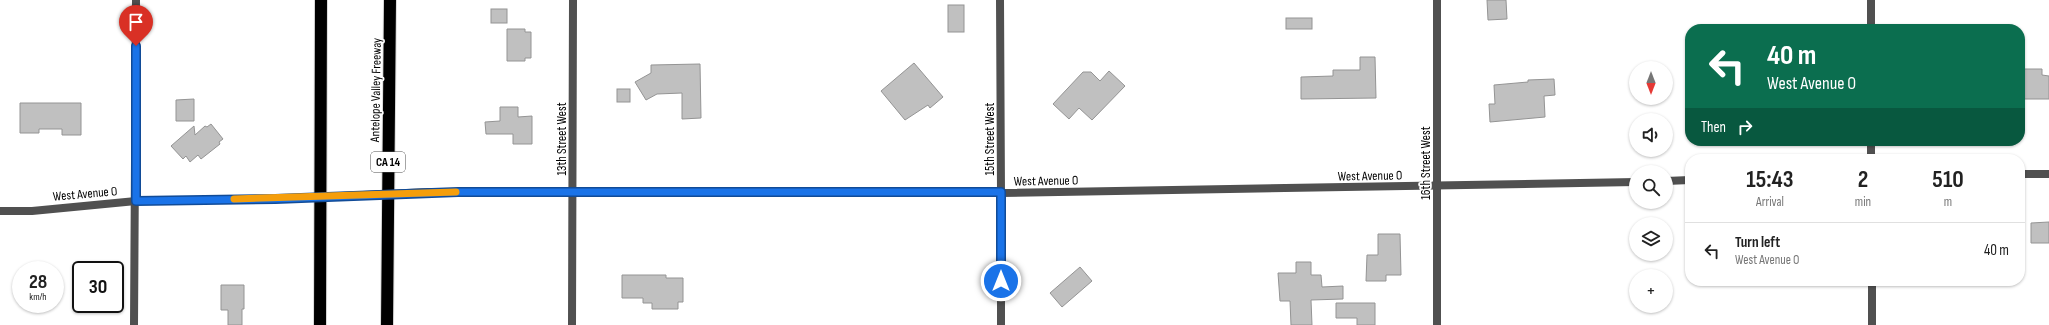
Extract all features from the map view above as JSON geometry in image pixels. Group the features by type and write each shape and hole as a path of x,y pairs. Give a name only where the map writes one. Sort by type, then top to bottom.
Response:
{"highway":[{"path":"320,325 321,0"},
{"name":"Antelope Valley Freeway","path":"387,325 390,0"}],"street":[{"path":"134,325 136,201 136,0"},
{"name":"13th Street West","path":"572,325 574,191 573,0"},
{"name":"15th Street West","path":"1000,0 1001,325"},
{"name":"16th Street West","path":"1437,0 1437,325"},
{"path":"1871,0 1871,24"},
{"path":"2025,174 2049,174"},
{"path":"1673,181 1685,180"},
{"name":"West Avenue O","path":"0,211 32,210 136,201 275,199 429,192 1001,192 1629,182"},
{"path":"1872,286 1872,325"}],"building":[{"path":"1487,0 1506,0 1507,19 1488,20"},
{"path":"948,5 964,5 964,32 948,32"},
{"path":"491,9 507,9 507,23 491,23"},
{"path":"1286,18 1312,18 1312,29 1286,29"},
{"path":"507,29 525,29 525,32 531,32 531,58 525,58 525,61 507,61"},
{"path":"1360,57 1375,57 1376,98 1301,99 1301,77 1333,76 1333,70 1360,70"},
{"path":"914,63 943,97 930,108 928,105 905,120 881,91"},
{"path":"700,64 701,118 682,119 682,93 657,94 646,100 635,82 651,73 651,65"},
{"path":"2025,69 2042,69 2042,75 2049,76 2049,99 2025,99"},
{"path":"1109,71 1125,86 1092,120 1079,108 1069,119 1053,104 1083,72 1091,72 1100,81"},
{"path":"1554,79 1555,95 1544,96 1545,117 1490,122 1489,104 1495,104 1494,85 1528,82 1528,80"},
{"path":"617,89 630,89 630,102 617,102"},
{"path":"194,99 194,121 176,121 176,100"},
{"path":"20,103 81,103 81,135 62,135 62,129 39,129 39,133 20,133"},
{"path":"500,107 518,107 518,117 532,116 532,144 513,144 513,134 486,134 485,122 500,121"},
{"path":"211,124 223,139 219,142 220,144 201,159 198,155 190,162 186,156 183,159 171,146 194,126 195,135 205,126 207,127"},
{"path":"2049,222 2049,243 2031,243 2031,223"},
{"path":"1378,234 1400,234 1401,275 1386,275 1386,281 1366,281 1367,255 1378,255"},
{"path":"1296,262 1311,262 1311,275 1321,275 1322,287 1343,286 1343,299 1311,300 1312,325 1291,325 1290,301 1280,301 1278,273 1296,273"},
{"path":"1080,267 1092,281 1062,307 1050,293"},
{"path":"622,275 666,275 666,278 683,278 683,302 678,302 678,309 652,309 652,303 643,303 643,298 622,298"},
{"path":"221,285 244,285 242,325 228,325 228,310 221,310"},
{"path":"1336,303 1375,303 1375,325 1357,325 1357,318 1336,318"}],"slow traffic":[{"path":"234,199 275,199 456,192"}],"route":[{"path":"136,46 136,201 275,199 429,192 1001,192 1001,281"}]}
